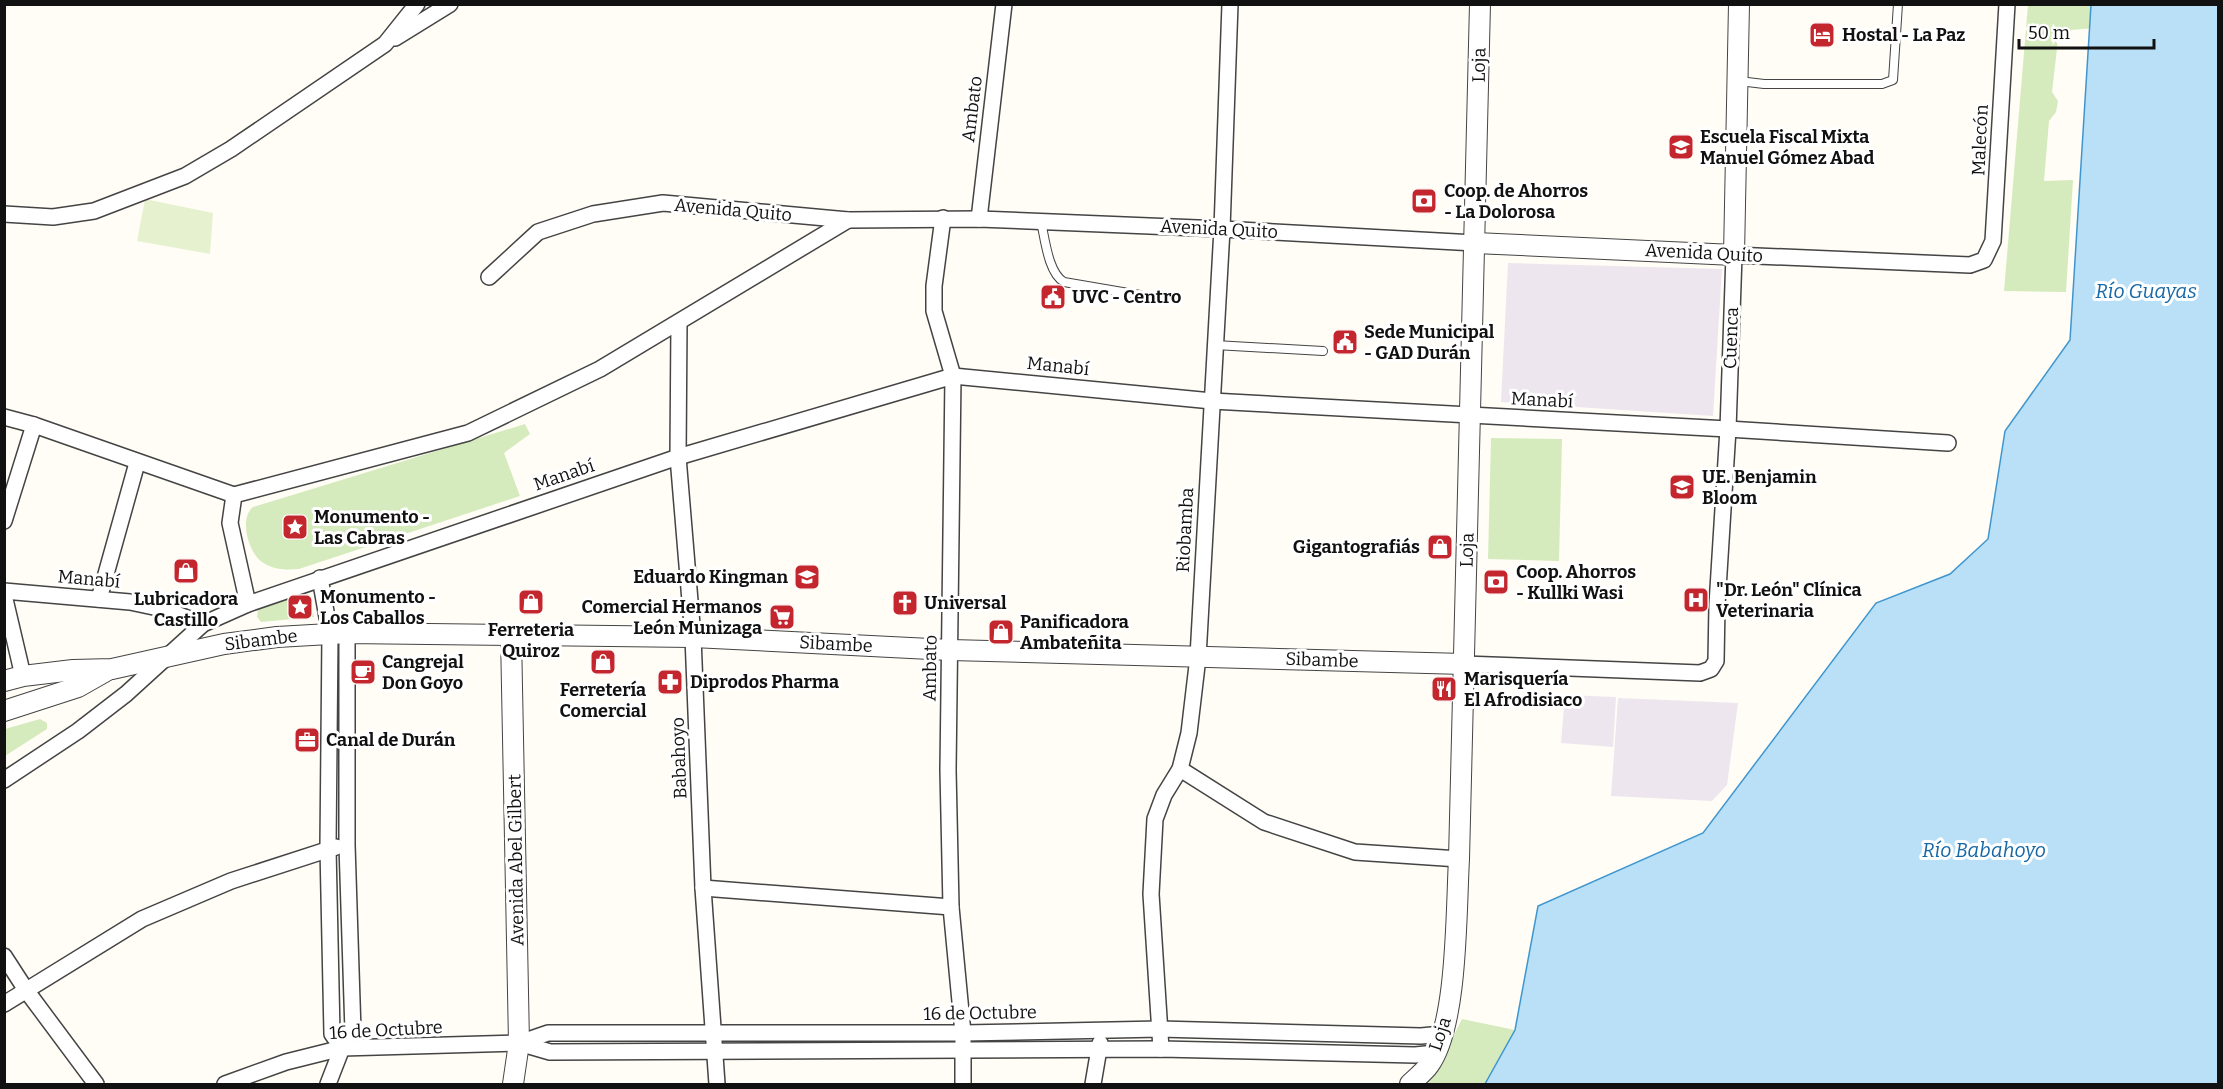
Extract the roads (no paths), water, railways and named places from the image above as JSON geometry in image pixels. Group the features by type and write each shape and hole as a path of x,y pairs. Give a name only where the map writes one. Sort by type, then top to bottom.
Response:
{"street":[{"path":"385,44 417,4"},
{"path":"4,214 53,217 94,211 185,176 231,149 385,44 450,4"},
{"name":"Ambato","path":"979,219 1004,4"},
{"name":"Riobamba","path":"1161,1049 1151,894 1155,819 1164,795 1180,769 1189,733 1198,657 1222,229 1230,4"},
{"name":"Loja","path":"1410,1084 1429,1065 1436,1053 1450,1001 1459,859 1480,4"},
{"name":"Cuenca","path":"1711,669 1716,660 1717,605 1728,429 1739,4"},
{"name":"Malecón","path":"1970,265 1984,260 1993,241 2007,4"},
{"name":"Avenida Quito","path":"489,277 538,232 593,214 663,203 848,220 979,219 1970,265"},
{"name":"Ambato","path":"943,218 934,286 934,311 953,376 948,771 951,907 963,1033 963,1084"},
{"path":"4,417 34,425 234,495 468,433 600,369 848,220"},
{"name":"Babahoyo","path":"679,322 678,457 693,637 703,888 717,1084"},
{"name":"Manabí","path":"172,655 202,624 248,604 320,578 678,457 953,376 1212,401 1948,443"},
{"path":"4,521 34,425"},
{"path":"99,599 137,462"},
{"path":"234,495 230,523 248,604"},
{"path":"320,578 338,634 353,1032 342,1048 328,1084"},
{"path":"4,593 14,678 73,670 112,669 172,655"},
{"name":"Manabí","path":"4,593 130,602 163,609 202,624"},
{"path":"338,634 328,848 332,1034 342,1048"},
{"name":"Sibambe","path":"4,780 78,731 172,655 266,638 338,634 693,637 950,651 1464,664 1700,674 1711,669"},
{"name":"Avenida Abel Gilbert","path":"511,636 519,1043 513,1084"},
{"path":"4,711 78,687 112,669"},
{"path":"1180,769 1264,822 1355,852 1459,859"},
{"path":"4,1004 142,920 231,881 328,848 347,845"},
{"path":"703,888 951,907"},
{"path":"4,956 26,990 96,1084"},
{"name":"16 de Octubre","path":"225,1084 286,1062 342,1048 519,1043 548,1033 963,1033 1160,1029 1421,1036 1442,1034"},
{"path":"1093,1084 1100,1051 1100,1030"},
{"name":"16 de Octubre","path":"519,1043 550,1052 1161,1049 1416,1055 1436,1053"}],"lane":[{"path":"1738,80 1764,84 1882,84 1893,80 1898,4"},
{"path":"1041,222 1054,273 1058,278 1064,282 1140,294"},
{"path":"1215,345 1323,351"}],"water":[{"name":"Río Babahoyo","path":"2091,5 2218,5 2218,1084 1485,1084 1515,1030 1538,906 1703,833 1876,603 1950,574 1988,539 2005,431 2070,340"}],"place":[{"name":"Hostal - La Paz","path":"1822,35"},
{"name":"Escuela Fiscal Mixta Manuel Gómez Abad","path":"1681,147"},
{"name":"Coop. de Ahorros - La Dolorosa","path":"1424,201"},
{"name":"UVC - Centro","path":"1053,297"},
{"name":"Sede Municipal - GAD Durán","path":"1345,342"},
{"name":"UE. Benjamin Bloom","path":"1682,487"},
{"name":"Monumento - Las Cabras","path":"295,527"},
{"name":"Gigantografiás","path":"1440,547"},
{"name":"Lubricadora Castillo","path":"186,571"},
{"name":"Eduardo Kingman","path":"807,577"},
{"name":"Coop. Ahorros - Kullki Wasi","path":"1496,582"},
{"name":"\"Dr. León\" Clínica Veterinaria","path":"1696,600"},
{"name":"Ferreteria Quiroz","path":"531,602"},
{"name":"Universal","path":"905,603"},
{"name":"Monumento - Los Caballos","path":"300,607"},
{"name":"Comercial Hermanos León Munizaga","path":"782,617"},
{"name":"Panificadora Ambateñita","path":"1001,632"},
{"name":"Ferretería Comercial","path":"603,662"},
{"name":"Cangrejal Don Goyo","path":"363,672"},
{"name":"Diprodos Pharma","path":"670,682"},
{"name":"Marisquería El Afrodisiaco","path":"1444,689"},
{"name":"Canal de Durán","path":"307,740"}],"water label":[{"name":"Río Guayas","path":"2146,291"}]}
